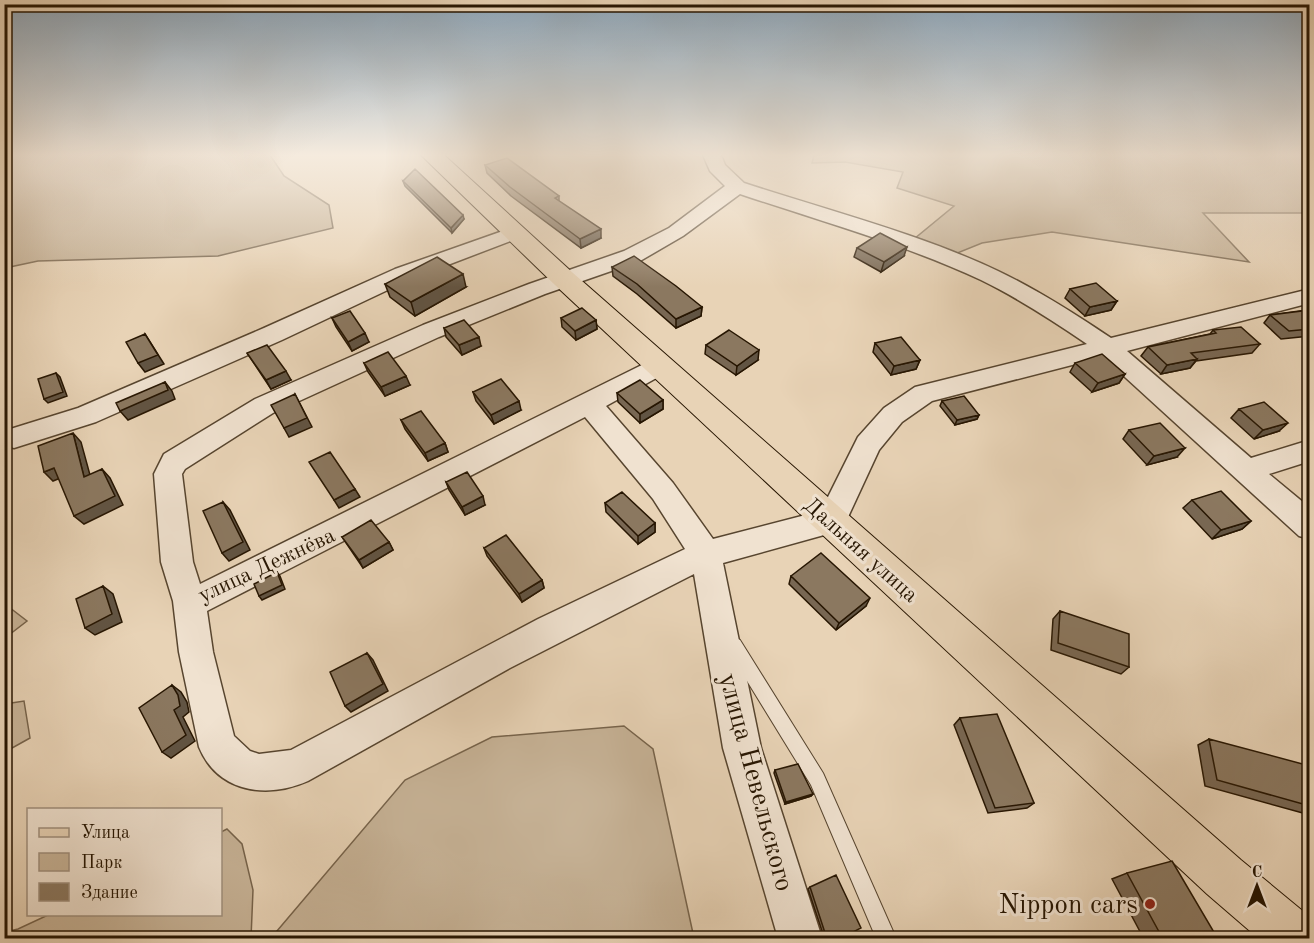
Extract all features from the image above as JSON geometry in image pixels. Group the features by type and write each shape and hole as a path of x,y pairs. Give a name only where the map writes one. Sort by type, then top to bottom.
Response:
{"main road":[{"name":"Дальняя улица","path":"478,199 1215,869 1296,939"}],"street":[{"name":"улица Дежнёва","path":"660,365 589,404 203,598 189,601 177,562 168,474 174,462 264,406 431,331 564,279 632,256 676,232 721,199"},
{"path":"773,199 938,254 990,276 1058,313 1107,347 1310,527"},
{"path":"14,438 87,415 273,334 403,274 514,233"},
{"path":"189,601 196,652 218,747 237,766 259,773 295,768 531,638 615,596 706,554 831,520 868,444 893,415 924,394 1310,296"},
{"path":"589,404 663,491 706,554"},
{"path":"1246,470 1310,450"},
{"name":"улица Невельского","path":"706,554 742,748 800,939"}],"lane":[{"path":"717,618 817,779 886,939"}],"green space":[{"path":"5,199 320,199 329,205 333,228 218,256 38,261 5,268"},
{"path":"932,199 1309,199 1309,213 1203,213 1249,262 1052,232 982,243 955,254 914,239 954,206"},
{"path":"5,604 27,621 5,638"},
{"path":"24,701 30,738 5,752 5,704"},
{"path":"624,726 653,749 694,938 271,938 405,780 492,737"},
{"path":"227,829 242,844 253,890 251,938 5,938 5,932 18,929 46,916 222,916 222,832"}],"building":[{"path":"421,199 446,199 463,215 451,228"},
{"path":"526,199 556,199 601,229 580,239"},
{"path":"880,233 907,247 884,262 857,248"},
{"path":"634,256 702,307 676,319 637,284 612,267"},
{"path":"437,257 463,274 411,302 385,284"},
{"path":"1096,283 1117,301 1090,307 1070,289"},
{"path":"582,308 596,320 575,331 561,318"},
{"path":"1310,310 1310,329 1289,331 1270,315"},
{"path":"350,311 365,333 348,342 332,318"},
{"path":"464,320 479,337 459,345 444,328"},
{"path":"1241,327 1260,344 1191,353 1197,359 1167,365 1148,347 1216,333 1213,330"},
{"path":"729,330 759,350 737,366 706,345"},
{"path":"145,334 158,355 138,363 126,342"},
{"path":"901,337 920,360 894,366 875,343"},
{"path":"267,345 286,371 266,380 247,353"},
{"path":"388,352 406,376 381,387 364,363"},
{"path":"1102,354 1125,374 1098,383 1075,363"},
{"path":"56,373 63,392 44,399 38,379"},
{"path":"501,379 519,401 491,415 473,392"},
{"path":"640,380 663,400 640,414 617,393"},
{"path":"165,382 168,390 120,411 116,403"},
{"path":"295,394 307,418 284,428 271,405"},
{"path":"964,396 979,415 957,420 942,401"},
{"path":"1264,402 1288,423 1263,430 1239,409"},
{"path":"421,411 445,443 425,453 401,420"},
{"path":"1160,423 1185,448 1154,456 1129,430"},
{"path":"73,433 84,477 102,469 115,496 74,516 54,468 44,472 38,446"},
{"path":"330,452 355,489 334,500 309,462"},
{"path":"467,472 483,496 462,507 446,482"},
{"path":"1221,491 1251,521 1221,530 1192,500"},
{"path":"622,492 655,523 638,536 605,503"},
{"path":"223,502 243,542 222,553 203,511"},
{"path":"371,520 389,542 359,560 342,537"},
{"path":"506,535 542,580 519,594 484,548"},
{"path":"821,553 870,598 839,623 791,576"},
{"path":"277,572 282,585 259,596 254,584"},
{"path":"103,586 112,614 85,628 76,599"},
{"path":"1060,611 1129,634 1129,667 1058,643"},
{"path":"367,653 383,684 345,706 330,672"},
{"path":"172,685 178,695 180,706 174,710 186,735 162,752 139,708"},
{"path":"997,714 1034,803 995,808 960,718"},
{"path":"1209,739 1310,766 1310,806 1217,780"},
{"path":"798,764 813,794 786,802 775,770"},
{"path":"1172,861 1218,939 1163,939 1127,873"},
{"path":"836,875 861,928 853,932 857,939 824,939 826,936 810,887"}],"place":[{"name":"Nippon cars","path":"1150,904"}]}
